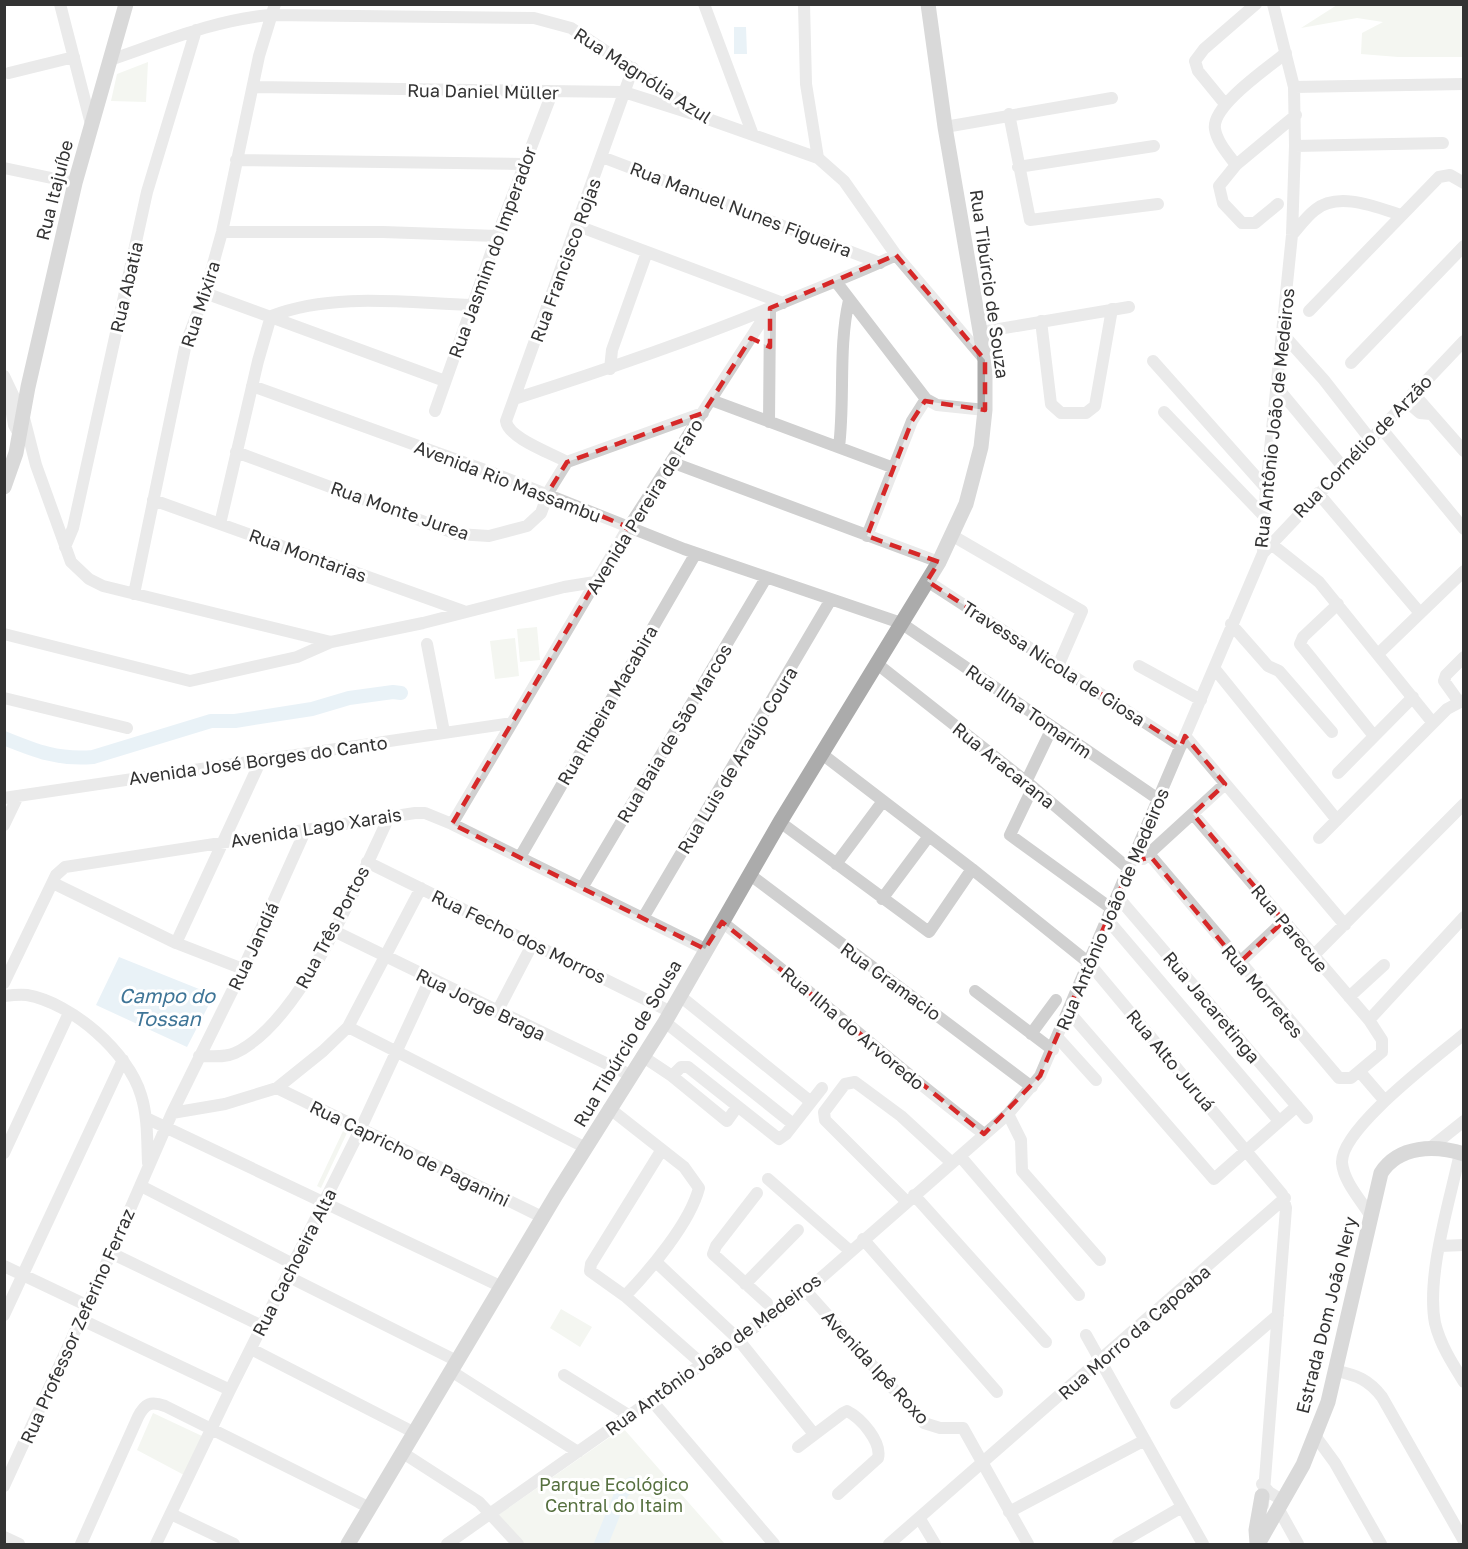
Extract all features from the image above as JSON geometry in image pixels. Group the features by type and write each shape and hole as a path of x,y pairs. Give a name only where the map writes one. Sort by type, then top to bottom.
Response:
{"main road":[{"name":"Rua Itajuíbe","path":"5,485 5,467 28,387 75,183 126,4"},
{"name":"Rua Tibúrcio de Souza","path":"928,4 945,127 985,360 985,410 975,474 953,536 939,562"},
{"name":"Rua Tibúrcio de Sousa","path":"348,1545 609,1108 668,1017 780,822 939,562"},
{"name":"Estrada Dom João Nery","path":"1257,1545 1316,1437 1336,1371 1370,1215 1382,1173 1387,1165 1403,1154 1430,1148 1462,1154"},
{"path":"1257,1545 1256,1530 1262,1490"}],"street":[{"path":"60,4 91,124"},
{"path":"462,19 465,4"},
{"path":"704,4 753,135"},
{"path":"804,4 806,84 818,158 844,181 860,200 896,255 985,360"},
{"path":"1225,104 1198,71 1195,61 1200,52 1256,4"},
{"name":"Rua Antônio João de Medeiros","path":"453,1543 737,1338 771,1307 806,1291 849,1250 1008,1114 1032,1088 1053,1050 1231,624 1266,548 1264,516 1266,488 1292,235 1296,146 1294,87 1274,4"},
{"name":"Rua Magnólia Azul","path":"110,60 225,20 272,10 462,19 512,17 553,22 571,28 708,119 818,158"},
{"name":"Rua Mixira","path":"134,594 186,343 205,293 222,232 236,160 272,10"},
{"name":"Rua Abatia","path":"65,547 73,528 147,192 196,30"},
{"path":"1236,165 1215,130 1217,116 1225,104 1286,53"},
{"path":"9,74 74,57"},
{"name":"Rua Francisco Rojas","path":"567,462 516,436 508,429 508,415 578,226 633,68"},
{"path":"1294,87 1464,84"},
{"path":"82,87 103,85"},
{"name":"Rua Daniel Müller","path":"254,87 552,93 624,92 708,119"},
{"name":"Rua Jasmim do Imperador","path":"435,411 523,164 552,93"},
{"path":"945,127 1009,114 1112,98"},
{"path":"1009,114 1018,167 1029,218 1032,221 1158,204"},
{"path":"1278,204 1255,223 1247,224 1238,219 1223,203 1219,190 1221,180 1296,115"},
{"path":"1296,146 1443,143"},
{"path":"1018,167 1155,146"},
{"name":"Rua Manuel Nunes Figueira","path":"602,157 880,263"},
{"path":"236,160 523,164"},
{"path":"4,168 75,183"},
{"path":"1309,311 1438,177 1450,175 1464,183"},
{"path":"1292,235 1314,211 1330,202 1360,203 1401,215"},
{"path":"578,226 783,303"},
{"path":"222,232 394,232 497,236"},
{"path":"1351,363 1464,246"},
{"path":"610,369 612,351 647,252"},
{"path":"514,399 610,369 737,323 837,283 896,255"},
{"path":"837,283 926,399 937,405 985,410"},
{"path":"205,293 445,381"},
{"path":"839,447 843,418 844,326 849,300"},
{"path":"271,316 306,306 344,301 472,305"},
{"path":"981,332 1130,307"},
{"path":"769,422 771,308"},
{"name":"Avenida Pereira de Faro","path":"452,824 628,527 771,308"},
{"path":"1041,321 1051,404 1060,413 1086,413 1095,406 1112,309"},
{"path":"220,524 271,316"},
{"path":"737,323 751,338 770,347"},
{"path":"1281,332 1324,380 1370,439"},
{"name":"Rua Cornélio de Arzão","path":"1266,548 1409,397 1461,348"},
{"path":"1153,361 1266,488"},
{"path":"5,378 36,465"},
{"path":"5,378 71,562 89,579 103,586 330,642"},
{"name":"Avenida Rio Massambu","path":"252,386 547,495 696,553 830,601 901,623"},
{"path":"1276,386 1342,467"},
{"path":"1409,397 1420,413 1431,414 1464,451"},
{"path":"867,536 912,421 926,399"},
{"path":"711,400 894,468"},
{"path":"1164,412 1264,516"},
{"path":"567,462 703,413"},
{"path":"1381,428 1464,529"},
{"name":"Rua Monte Jurea","path":"236,452 457,534 475,537 505,533 532,523 541,513 547,495 567,462"},
{"path":"671,462 939,562"},
{"path":"1318,493 1420,613"},
{"name":"Rua Montarias","path":"153,500 463,611"},
{"path":"953,536 1082,611 1058,666"},
{"path":"1266,548 1306,569 1338,604 1433,723"},
{"name":"Rua Ribeira Macabira","path":"520,857 696,553"},
{"path":"1378,654 1464,571"},
{"name":"Rua Baia de São Marcos","path":"582,888 766,578"},
{"name":"Travessa Nicola de Giosa","path":"927,581 1058,666 1183,741 1225,784 1345,925"},
{"path":"4,634 190,681 297,657 330,642 423,623 463,611 595,582"},
{"name":"Rua Luis de Araújo Coura","path":"643,918 830,601"},
{"path":"1338,604 1303,637 1300,644 1374,736"},
{"name":"Rua Ilha Tomarim","path":"901,623 1158,799"},
{"path":"1231,624 1268,666 1279,670 1332,732"},
{"path":"427,644 444,732"},
{"path":"1319,837 1433,723 1461,701 1444,681 1446,675 1464,657"},
{"name":"Rua Aracarana","path":"876,663 1131,865"},
{"path":"1139,666 1201,700"},
{"path":"1214,668 1337,820"},
{"path":"1338,773 1413,696"},
{"path":"4,698 127,728"},
{"name":"Avenida José Borges do Canto","path":"4,798 512,723"},
{"path":"1052,728 1010,835 1110,914 1279,1121"},
{"name":"Rua Alto Juruá","path":"822,754 972,869 1089,963 1285,1198"},
{"path":"176,943 226,841 261,760"},
{"path":"1131,865 1149,854 1225,784"},
{"path":"4,825 18,796"},
{"path":"836,864 883,801"},
{"path":"1313,956 1464,804"},
{"name":"Avenida Lago Xarais","path":"4,983 59,872 77,863 390,815 425,813 520,857 705,949"},
{"name":"Rua Parecue","path":"1193,814 1369,1020 1384,1044 1382,1052 1360,1072"},
{"name":"Rua Três Portos","path":"199,1056 222,1057 234,1053 258,1036 287,1007 315,966 334,931 390,815"},
{"path":"780,822 930,932 972,869"},
{"name":"Rua Jandiá","path":"168,1127 172,1113 243,969 306,829"},
{"path":"882,899 929,836"},
{"name":"Rua Morretes","path":"1149,854 1338,1078 1346,1080 1360,1072"},
{"name":"Rua Fecho dos Morros","path":"368,862 533,943 668,1017 793,1124"},
{"name":"Rua Gramacio","path":"749,874 1032,1088"},
{"path":"53,883 176,943 243,969"},
{"path":"172,1113 225,1104 277,1088 348,1027 421,888"},
{"name":"Rua Jacaretinga","path":"1117,896 1307,1118"},
{"path":"1369,1020 1464,917"},
{"path":"1239,963 1284,921"},
{"name":"Rua Ilha do Arvoredo","path":"722,922 799,981 914,1081 984,1134"},
{"name":"Rua Jorge Braga","path":"334,931 630,1075"},
{"path":"498,1012 533,943"},
{"path":"1349,997 1384,965"},
{"name":"Rua Cachoeira Alta","path":"156,1545 210,1430 326,1201 430,979"},
{"path":"975,991 1053,1050"},
{"name":"Rua Professor Zeferino Ferraz","path":"4,996 27,995 69,1013 96,1030 123,1060 141,1093 146,1118 148,1164"},
{"path":"680,996 812,1102"},
{"path":"1031,1034 1056,1000"},
{"path":"1070,1011 1214,1179 1297,1106"},
{"path":"4,1153 69,1013"},
{"path":"348,1027 395,1053 586,1148"},
{"path":"1370,1215 1344,1174 1343,1153 1352,1134 1385,1101 1464,1034"},
{"path":"1058,1038 1096,1080"},
{"path":"642,1056 672,1076 727,1121 737,1107"},
{"path":"4,1315 123,1060"},
{"path":"672,1076 681,1067 688,1067 776,1138 784,1136 822,1088"},
{"path":"1360,1072 1385,1101"},
{"path":"1046,1342 910,1198 825,1120 824,1112 844,1084 855,1082 956,1159 1079,1295"},
{"name":"Rua Capricho de Paganini","path":"277,1088 543,1217"},
{"path":"609,1108 692,1175 699,1188 694,1202 656,1263 625,1296"},
{"path":"1008,1114 1021,1140 1022,1171 1100,1260"},
{"path":"146,1118 326,1201 502,1287"},
{"path":"1430,1148 1464,1120"},
{"name":"Rua Professor Zeferino Ferraz","path":"4,1486 141,1186 148,1164 168,1127"},
{"path":"661,1150 591,1264 590,1271 625,1296 701,1363"},
{"path":"1462,1154 1440,1246 1434,1283 1435,1322 1457,1361 1464,1382"},
{"path":"768,1179 849,1250"},
{"path":"141,1186 293,1264"},
{"path":"757,1192 716,1246 713,1254 771,1307"},
{"path":"1267,1526 1262,1490 1278,1315 1285,1198"},
{"name":"Rua Morro da Capoaba","path":"889,1545 1101,1362 1285,1198"},
{"path":"745,1284 798,1230"},
{"path":"863,1239 997,1392"},
{"path":"1440,1246 1464,1245"},
{"path":"111,1253 262,1326"},
{"path":"656,1263 737,1338 814,1434"},
{"path":"4,1266 86,1305"},
{"path":"287,1276 454,1366 578,1452"},
{"name":"Avenida Ipê Roxo","path":"806,1291 924,1423 940,1428 963,1428 1028,1545"},
{"path":"1176,1403 1278,1315"},
{"path":"80,1319 230,1390"},
{"path":"1086,1335 1203,1545"},
{"path":"251,1349 415,1433"},
{"path":"1336,1371 1363,1378 1373,1385 1464,1540"},
{"path":"564,1375 630,1416"},
{"path":"652,1401 774,1545"},
{"path":"81,1545 138,1417 146,1405 152,1402 165,1406 369,1507"},
{"path":"798,1447 848,1411 854,1415 878,1445 878,1458 873,1465 838,1494"},
{"path":"1316,1437 1335,1463 1381,1545"},
{"path":"1009,1512 1145,1440"},
{"path":"403,1453 479,1502 518,1545"},
{"path":"1262,1490 1269,1492 1280,1504 1298,1545"},
{"path":"1118,1545 1182,1507"},
{"path":"171,1514 234,1545"},
{"path":"920,1519 935,1545"},
{"path":"4,1538 19,1545"}],"highlighted area":[{"path":"896,255 985,360 985,410 925,401 912,421 867,536 939,562 927,581 1181,746 1185,736 1225,784 1193,814 1284,921 1239,963 1151,857 1132,862 1040,1076 984,1134 722,922 705,949 452,824 628,527 547,494 567,462 703,413 751,338 770,347 770,308"}],"green space":[{"path":"1337,5 1463,5 1463,57 1398,57 1361,54 1362,33 1383,22 1357,18 1301,28"},
{"path":"148,62 146,102 111,101 117,74"},
{"path":"537,627 540,660 520,662 517,629"},
{"path":"515,638 519,676 495,679 490,641"},
{"path":"343,1131 347,1133 321,1188 317,1186"},
{"path":"561,1309 592,1327 580,1347 550,1328"},
{"path":"153,1413 202,1436 184,1475 137,1450"},
{"name":"Parque Ecológico Central do Itaim","path":"623,1428 725,1544 517,1544 494,1518"}],"water":[{"path":"734,27 746,27 747,54 734,54"},
{"name":"Campo do Tossan","path":"119,957 214,995 187,1047 96,1005"}],"waterway":[{"path":"4,738 47,754 80,758 93,757 211,721 235,721 312,709 349,698 401,693"},
{"path":"601,1544 622,1492 631,1484"}]}
